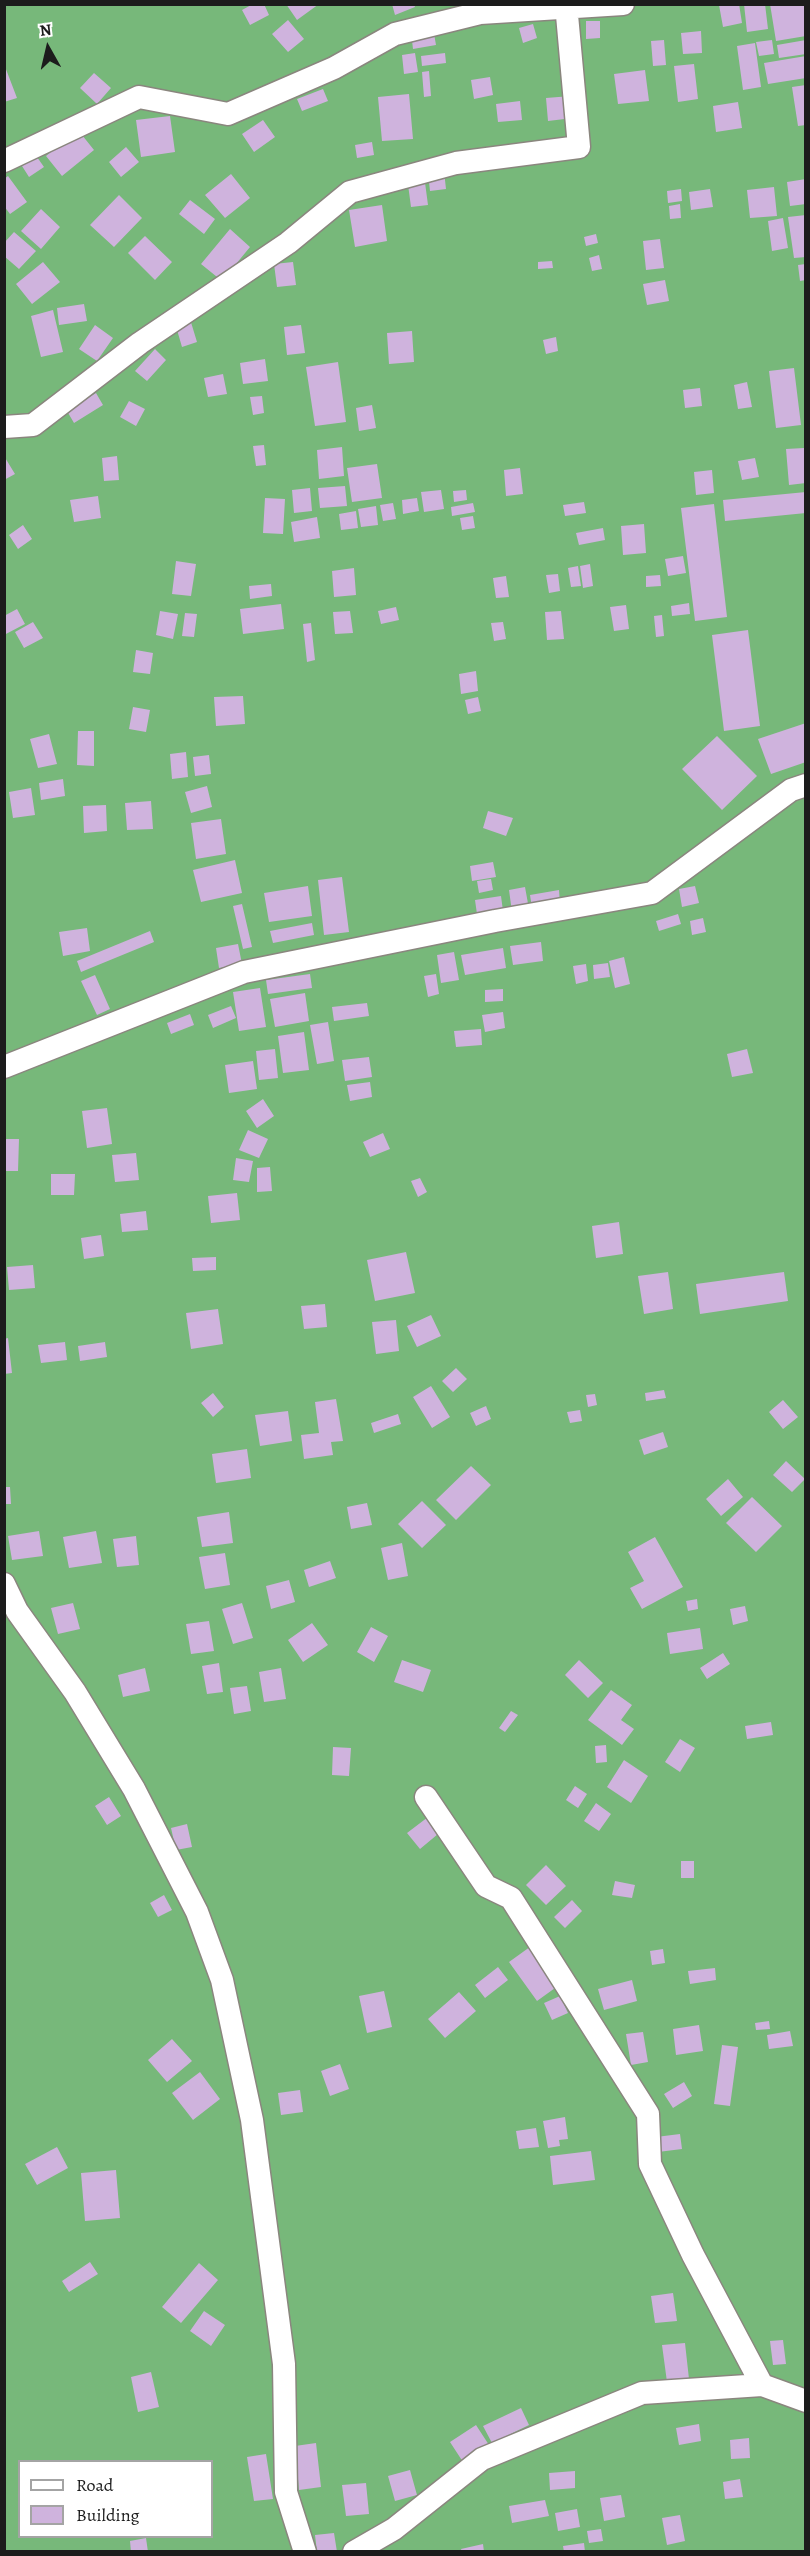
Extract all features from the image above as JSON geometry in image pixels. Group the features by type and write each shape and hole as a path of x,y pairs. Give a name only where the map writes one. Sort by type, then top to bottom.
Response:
{"street":[{"path":"4,161 139,98 228,114 334,68 395,34 480,13 623,4"},
{"path":"4,427 33,425 140,343 288,243 350,192 456,163 579,147 567,7"},
{"path":"4,1066 244,972 495,921 652,893 791,790 806,785"},
{"path":"4,1584 17,1611 75,1692 134,1788 197,1912 222,1980 252,2120 284,2364 286,2492 305,2552"},
{"path":"426,1797 486,1886 511,1898 648,2114 650,2164 693,2255 762,2385"},
{"path":"354,2552 394,2529 482,2459 642,2393 762,2385 806,2401"}],"green space":[{"path":"5,5 805,5 805,2551 5,2552"}],"building":[{"path":"253,4 264,4 269,15 250,25 242,10"},
{"path":"286,4 319,4 297,20"},
{"path":"392,4 414,4 415,7 395,15"},
{"path":"739,4 742,23 723,27 719,5"},
{"path":"744,4 765,4 768,29 747,32"},
{"path":"770,4 804,4 806,36 776,41"},
{"path":"288,20 304,39 288,52 272,34"},
{"path":"586,21 600,21 600,38 586,39"},
{"path":"533,24 537,38 523,43 519,28"},
{"path":"433,28 436,45 413,49 411,32"},
{"path":"701,31 702,53 683,54 681,33"},
{"path":"664,40 666,65 653,66 651,41"},
{"path":"772,40 774,54 759,56 756,42"},
{"path":"806,40 806,54 779,58 777,45"},
{"path":"755,43 761,87 743,90 737,46"},
{"path":"415,53 418,72 404,74 402,55"},
{"path":"445,53 446,63 422,66 421,56"},
{"path":"806,56 806,78 768,84 764,63"},
{"path":"4,64 17,98 4,102"},
{"path":"694,64 698,99 678,102 674,66"},
{"path":"645,70 649,101 618,104 614,74"},
{"path":"429,71 431,96 424,97 422,72"},
{"path":"94,73 111,88 97,104 80,88"},
{"path":"490,77 493,95 474,99 471,80"},
{"path":"806,85 806,125 798,126 792,87"},
{"path":"323,89 328,101 302,111 297,99"},
{"path":"409,94 413,139 382,141 378,97"},
{"path":"571,96 573,118 548,121 546,98"},
{"path":"520,101 522,120 498,122 496,104"},
{"path":"738,102 742,128 716,132 713,106"},
{"path":"170,116 175,152 141,157 136,120"},
{"path":"263,120 275,137 254,152 242,134"},
{"path":"78,130 94,150 62,176 46,156"},
{"path":"372,142 374,155 357,158 355,145"},
{"path":"126,147 139,162 121,177 109,162"},
{"path":"37,157 44,167 29,177 22,166"},
{"path":"444,171 446,189 430,191 428,173"},
{"path":"231,174 250,198 225,218 205,195"},
{"path":"424,175 428,205 411,207 407,177"},
{"path":"8,176 27,202 10,214 4,206 4,179"},
{"path":"806,179 806,204 790,206 787,182"},
{"path":"774,187 777,216 750,218 747,190"},
{"path":"681,189 682,201 668,203 667,191"},
{"path":"710,189 713,207 691,210 689,192"},
{"path":"119,195 142,218 114,247 90,225"},
{"path":"190,200 215,219 204,234 179,214"},
{"path":"680,204 681,218 670,219 669,206"},
{"path":"382,205 387,241 355,247 349,210"},
{"path":"41,209 60,227 41,249 21,231"},
{"path":"806,215 806,257 794,258 788,217"},
{"path":"783,218 788,248 772,251 768,221"},
{"path":"230,229 250,247 222,281 201,264"},
{"path":"14,232 36,251 19,269 4,256 4,243"},
{"path":"596,234 598,243 586,246 584,237"},
{"path":"145,236 172,262 155,280 128,253"},
{"path":"660,239 664,268 646,270 643,241"},
{"path":"599,255 602,269 592,271 589,258"},
{"path":"552,261 553,268 538,269 538,262"},
{"path":"43,262 60,282 32,304 16,284"},
{"path":"293,262 296,285 277,287 274,264"},
{"path":"806,264 806,280 800,281 798,265"},
{"path":"665,280 669,301 647,305 643,284"},
{"path":"84,304 87,321 59,325 57,308"},
{"path":"53,310 63,352 41,357 31,316"},
{"path":"190,319 197,342 182,347 175,323"},
{"path":"95,325 113,338 97,361 79,349"},
{"path":"301,325 305,353 287,355 284,327"},
{"path":"412,331 414,362 389,364 387,333"},
{"path":"556,337 558,351 546,354 543,340"},
{"path":"155,349 166,360 147,381 135,371"},
{"path":"265,359 268,381 243,384 240,363"},
{"path":"338,362 346,422 315,426 306,367"},
{"path":"794,368 801,425 776,428 769,371"},
{"path":"223,374 227,394 208,397 204,378"},
{"path":"747,382 752,407 738,409 734,385"},
{"path":"700,388 702,406 685,408 683,390"},
{"path":"96,393 103,405 74,423 67,411"},
{"path":"262,396 264,413 253,415 250,397"},
{"path":"129,401 145,409 136,426 120,417"},
{"path":"372,405 376,428 359,431 356,408"},
{"path":"264,445 266,465 256,466 253,446"},
{"path":"342,447 344,476 319,479 317,450"},
{"path":"804,448 806,483 789,485 786,449"},
{"path":"4,456 15,474 4,480"},
{"path":"117,456 119,480 104,481 102,458"},
{"path":"755,458 759,477 742,480 738,461"},
{"path":"377,464 382,498 352,502 347,468"},
{"path":"520,468 523,494 506,496 504,470"},
{"path":"712,470 714,493 696,495 694,472"},
{"path":"345,486 347,506 320,508 318,488"},
{"path":"310,488 312,511 294,513 292,490"},
{"path":"441,490 444,509 424,512 421,492"},
{"path":"466,490 467,500 454,502 453,491"},
{"path":"806,492 806,513 725,521 723,500"},
{"path":"98,496 101,518 74,522 70,500"},
{"path":"265,498 285,499 283,534 263,533"},
{"path":"417,498 419,511 403,514 402,500"},
{"path":"584,502 586,513 565,516 563,505"},
{"path":"393,503 396,519 383,521 380,505"},
{"path":"473,503 475,512 452,516 451,507"},
{"path":"714,504 727,617 695,621 681,508"},
{"path":"376,506 378,525 361,527 358,509"},
{"path":"356,511 358,528 341,530 339,514"},
{"path":"473,516 475,528 462,530 460,518"},
{"path":"317,517 320,538 294,542 291,522"},
{"path":"644,524 646,553 623,555 621,526"},
{"path":"23,525 32,539 18,549 9,535"},
{"path":"603,528 605,540 579,545 576,533"},
{"path":"683,556 686,573 668,576 665,559"},
{"path":"176,561 196,564 191,596 172,594"},
{"path":"590,564 593,586 583,588 580,566"},
{"path":"578,566 581,586 571,587 568,568"},
{"path":"354,568 356,595 334,597 332,571"},
{"path":"558,574 560,591 549,593 546,575"},
{"path":"660,575 661,586 646,587 646,576"},
{"path":"506,576 509,597 496,598 493,578"},
{"path":"271,584 272,596 250,599 249,586"},
{"path":"689,603 690,614 672,616 671,606"},
{"path":"281,604 284,629 243,634 240,609"},
{"path":"626,605 629,629 614,631 610,607"},
{"path":"396,607 399,620 381,624 378,611"},
{"path":"17,609 25,624 4,635 4,616"},
{"path":"160,611 178,614 173,639 156,635"},
{"path":"350,611 353,633 335,634 333,612"},
{"path":"561,611 564,639 547,640 545,612"},
{"path":"185,613 197,614 194,637 182,636"},
{"path":"662,615 664,636 656,637 654,616"},
{"path":"33,622 43,638 24,648 15,632"},
{"path":"503,622 506,639 494,641 491,623"},
{"path":"311,623 315,660 307,662 303,624"},
{"path":"748,630 760,726 724,731 712,635"},
{"path":"136,650 153,653 150,674 133,672"},
{"path":"476,671 478,691 461,694 459,674"},
{"path":"243,696 245,724 216,726 214,697"},
{"path":"478,697 481,711 468,714 465,700"},
{"path":"133,707 150,710 146,732 129,729"},
{"path":"806,723 806,762 771,774 758,739"},
{"path":"78,731 94,731 94,766 77,765"},
{"path":"49,734 57,764 38,768 30,739"},
{"path":"717,736 757,776 722,810 682,769"},
{"path":"186,752 188,777 172,779 170,754"},
{"path":"209,755 211,774 195,776 193,757"},
{"path":"63,779 65,796 41,800 39,783"},
{"path":"207,786 212,807 191,813 185,792"},
{"path":"31,788 35,815 13,818 9,792"},
{"path":"151,801 153,829 127,830 125,803"},
{"path":"106,805 107,831 84,833 83,806"},
{"path":"488,811 513,818 506,836 483,828"},
{"path":"221,819 226,854 196,859 191,823"},
{"path":"235,860 242,893 201,902 193,870"},
{"path":"493,862 496,877 472,881 470,866"},
{"path":"342,877 349,932 324,935 318,880"},
{"path":"491,879 493,890 479,893 477,881"},
{"path":"308,886 312,916 269,922 264,893"},
{"path":"695,886 699,903 682,907 679,889"},
{"path":"525,887 529,909 512,912 509,890"},
{"path":"559,890 560,904 532,908 530,895"},
{"path":"501,896 503,911 477,914 475,900"},
{"path":"242,904 252,947 243,949 233,906"},
{"path":"678,914 681,924 659,931 656,921"},
{"path":"703,918 706,932 692,935 690,921"},
{"path":"312,923 314,935 273,943 270,931"},
{"path":"87,928 90,951 63,956 59,932"},
{"path":"150,931 154,942 81,972 77,961"},
{"path":"541,942 543,961 513,965 510,946"},
{"path":"238,944 242,964 219,968 216,948"},
{"path":"503,948 506,968 465,975 461,955"},
{"path":"454,952 459,980 441,983 437,955"},
{"path":"624,957 630,984 615,988 609,961"},
{"path":"608,963 610,977 594,979 593,965"},
{"path":"586,964 588,981 576,984 573,966"},
{"path":"310,974 312,988 268,994 266,980"},
{"path":"436,974 439,994 428,997 424,976"},
{"path":"95,975 110,1009 97,1015 81,981"},
{"path":"260,988 266,1027 239,1031 233,992"},
{"path":"503,989 503,1001 485,1002 485,990"},
{"path":"305,993 309,1021 275,1027 270,999"},
{"path":"367,1003 369,1016 334,1021 332,1007"},
{"path":"231,1006 236,1018 213,1028 208,1015"},
{"path":"503,1012 505,1028 485,1032 482,1015"},
{"path":"190,1014 194,1025 171,1034 167,1023"},
{"path":"328,1022 334,1061 317,1064 310,1025"},
{"path":"481,1029 482,1045 456,1047 454,1031"},
{"path":"304,1032 309,1070 283,1073 278,1036"},
{"path":"275,1049 278,1078 259,1080 256,1051"},
{"path":"747,1049 753,1073 732,1077 727,1054"},
{"path":"369,1057 372,1077 345,1081 342,1060"},
{"path":"253,1061 257,1089 229,1093 225,1065"},
{"path":"370,1082 372,1097 350,1101 347,1085"},
{"path":"263,1099 274,1116 257,1128 246,1111"},
{"path":"107,1108 112,1144 87,1148 82,1111"},
{"path":"248,1130 268,1139 259,1158 239,1150"},
{"path":"383,1133 390,1149 370,1157 363,1142"},
{"path":"4,1139 19,1139 18,1171 4,1171"},
{"path":"136,1153 139,1180 115,1182 112,1155"},
{"path":"236,1158 253,1161 249,1182 233,1180"},
{"path":"270,1167 272,1191 257,1192 257,1168"},
{"path":"51,1174 75,1174 74,1195 51,1195"},
{"path":"420,1178 427,1192 418,1197 411,1181"},
{"path":"237,1193 240,1220 211,1223 208,1196"},
{"path":"146,1211 148,1230 122,1232 120,1214"},
{"path":"619,1222 623,1254 596,1258 592,1226"},
{"path":"101,1235 104,1256 84,1259 81,1238"},
{"path":"406,1252 415,1293 375,1301 367,1260"},
{"path":"216,1257 216,1270 193,1271 192,1258"},
{"path":"33,1265 35,1288 9,1290 7,1267"},
{"path":"668,1272 673,1309 644,1314 638,1276"},
{"path":"784,1272 788,1301 700,1314 696,1284"},
{"path":"325,1304 327,1327 304,1329 301,1306"},
{"path":"218,1309 223,1344 191,1349 186,1313"},
{"path":"431,1315 441,1336 417,1347 407,1326"},
{"path":"396,1320 399,1351 376,1354 372,1322"},
{"path":"8,1338 12,1373 4,1374 4,1339"},
{"path":"65,1342 67,1360 41,1363 38,1345"},
{"path":"105,1342 107,1357 80,1361 78,1346"},
{"path":"456,1368 467,1379 453,1392 442,1381"},
{"path":"431,1386 450,1417 432,1428 413,1397"},
{"path":"664,1390 666,1398 646,1401 645,1393"},
{"path":"213,1393 224,1407 213,1417 201,1403"},
{"path":"595,1394 597,1405 588,1407 586,1395"},
{"path":"336,1399 343,1441 331,1442 333,1455 304,1459 301,1435 319,1433 315,1402"},
{"path":"783,1400 798,1417 783,1429 769,1412"},
{"path":"486,1406 491,1419 476,1426 470,1413"},
{"path":"580,1410 582,1421 570,1423 567,1412"},
{"path":"288,1411 292,1441 260,1446 255,1415"},
{"path":"398,1414 401,1424 374,1433 371,1423"},
{"path":"663,1432 668,1447 644,1455 639,1440"},
{"path":"247,1449 251,1478 216,1483 212,1454"},
{"path":"786,1461 805,1479 792,1492 773,1475"},
{"path":"471,1466 491,1485 456,1520 436,1500"},
{"path":"728,1479 743,1497 721,1516 706,1499"},
{"path":"4,1487 10,1487 11,1504 4,1504"},
{"path":"752,1497 782,1526 756,1552 726,1523"},
{"path":"422,1501 446,1525 422,1548 398,1524"},
{"path":"367,1503 372,1525 351,1529 347,1507"},
{"path":"229,1512 233,1543 202,1547 197,1517"},
{"path":"39,1531 43,1556 12,1560 8,1536"},
{"path":"96,1531 102,1563 69,1568 63,1537"},
{"path":"136,1536 139,1565 117,1567 113,1539"},
{"path":"655,1537 683,1587 642,1609 630,1588 644,1581 628,1552"},
{"path":"402,1543 408,1576 388,1580 381,1548"},
{"path":"225,1553 230,1585 205,1589 199,1557"},
{"path":"330,1561 336,1578 309,1587 304,1570"},
{"path":"289,1580 295,1602 271,1609 266,1586"},
{"path":"697,1599 698,1609 688,1611 686,1601"},
{"path":"73,1603 80,1629 58,1634 51,1608"},
{"path":"242,1603 253,1638 233,1644 222,1609"},
{"path":"745,1606 748,1621 733,1625 730,1609"},
{"path":"209,1621 214,1651 191,1654 186,1624"},
{"path":"312,1623 328,1645 303,1662 288,1640"},
{"path":"371,1627 388,1636 374,1662 357,1652"},
{"path":"700,1628 703,1649 670,1654 667,1633"},
{"path":"723,1653 730,1664 707,1679 700,1668"},
{"path":"402,1660 431,1670 423,1692 394,1682"},
{"path":"579,1660 603,1683 588,1698 565,1675"},
{"path":"219,1663 223,1692 207,1694 202,1666"},
{"path":"145,1668 150,1691 123,1697 118,1675"},
{"path":"281,1668 286,1699 264,1702 259,1672"},
{"path":"247,1686 251,1711 234,1714 230,1688"},
{"path":"611,1690 632,1705 621,1720 634,1729 622,1745 588,1720"},
{"path":"511,1711 518,1715 505,1732 499,1728"},
{"path":"771,1722 773,1735 747,1739 745,1726"},
{"path":"680,1739 695,1748 680,1772 665,1762"},
{"path":"606,1745 607,1762 596,1763 595,1746"},
{"path":"333,1747 351,1748 349,1776 332,1775"},
{"path":"624,1760 648,1776 631,1803 607,1787"},
{"path":"575,1786 587,1794 578,1808 566,1800"},
{"path":"109,1797 121,1816 107,1825 95,1806"},
{"path":"596,1803 611,1814 599,1831 584,1821"},
{"path":"432,1814 444,1829 420,1849 407,1833"},
{"path":"187,1824 192,1847 176,1850 171,1828"},
{"path":"681,1861 694,1861 694,1878 681,1878"},
{"path":"546,1865 566,1886 546,1905 526,1885"},
{"path":"615,1881 635,1885 632,1898 612,1895"},
{"path":"164,1895 172,1910 158,1917 150,1903"},
{"path":"572,1900 582,1911 565,1928 554,1917"},
{"path":"534,1944 562,1983 537,2001 509,1962"},
{"path":"663,1949 665,1963 652,1965 650,1951"},
{"path":"498,1967 508,1980 485,1998 475,1985"},
{"path":"715,1968 716,1980 690,1984 688,1971"},
{"path":"632,1980 637,2001 604,2010 598,1989"},
{"path":"384,1991 392,2027 367,2033 359,1996"},
{"path":"459,1992 476,2011 445,2038 428,2019"},
{"path":"560,1996 568,2013 552,2020 544,2003"},
{"path":"769,2021 770,2029 756,2030 755,2023"},
{"path":"699,2025 703,2051 676,2055 673,2029"},
{"path":"790,2031 793,2046 769,2049 767,2035"},
{"path":"643,2032 648,2062 631,2065 626,2034"},
{"path":"172,2039 192,2061 167,2082 148,2060"},
{"path":"722,2045 738,2047 730,2106 714,2104"},
{"path":"340,2064 349,2089 330,2096 321,2071"},
{"path":"200,2072 220,2099 193,2120 172,2093"},
{"path":"684,2082 692,2096 673,2108 664,2094"},
{"path":"300,2090 303,2112 281,2115 278,2093"},
{"path":"565,2117 568,2139 559,2140 560,2146 548,2148 543,2121"},
{"path":"536,2128 539,2147 519,2149 516,2131"},
{"path":"680,2134 682,2149 658,2152 656,2137"},
{"path":"57,2147 68,2168 37,2185 25,2164"},
{"path":"591,2151 595,2180 553,2185 550,2156"},
{"path":"116,2170 120,2218 85,2221 81,2173"},
{"path":"90,2262 98,2274 69,2292 62,2281"},
{"path":"199,2263 218,2280 181,2323 162,2307"},
{"path":"673,2293 677,2321 655,2323 651,2296"},
{"path":"204,2311 225,2325 211,2346 190,2331"},
{"path":"783,2340 786,2364 773,2365 770,2341"},
{"path":"685,2343 689,2379 667,2382 662,2345"},
{"path":"151,2372 159,2407 138,2412 131,2377"},
{"path":"521,2408 529,2425 492,2443 483,2426"},
{"path":"699,2424 701,2441 679,2445 676,2428"},
{"path":"476,2425 489,2445 463,2462 450,2442"},
{"path":"749,2438 750,2458 731,2459 730,2440"},
{"path":"316,2443 321,2487 299,2490 295,2446"},
{"path":"266,2454 273,2499 254,2501 247,2457"},
{"path":"410,2470 417,2495 395,2501 388,2476"},
{"path":"575,2471 575,2488 550,2490 549,2473"},
{"path":"740,2479 743,2497 725,2499 723,2482"},
{"path":"366,2483 369,2514 346,2516 342,2485"},
{"path":"621,2495 625,2517 604,2521 600,2498"},
{"path":"545,2500 549,2516 512,2523 509,2506"},
{"path":"577,2509 580,2527 558,2531 555,2513"},
{"path":"680,2515 685,2541 667,2545 662,2518"},
{"path":"601,2529 603,2541 589,2543 587,2531"},
{"path":"334,2533 337,2552 317,2552 315,2535"},
{"path":"146,2538 148,2552 131,2552 130,2541"},
{"path":"584,2543 585,2552 564,2552 563,2546"},
{"path":"483,2544 484,2552 462,2552 461,2549"}]}
